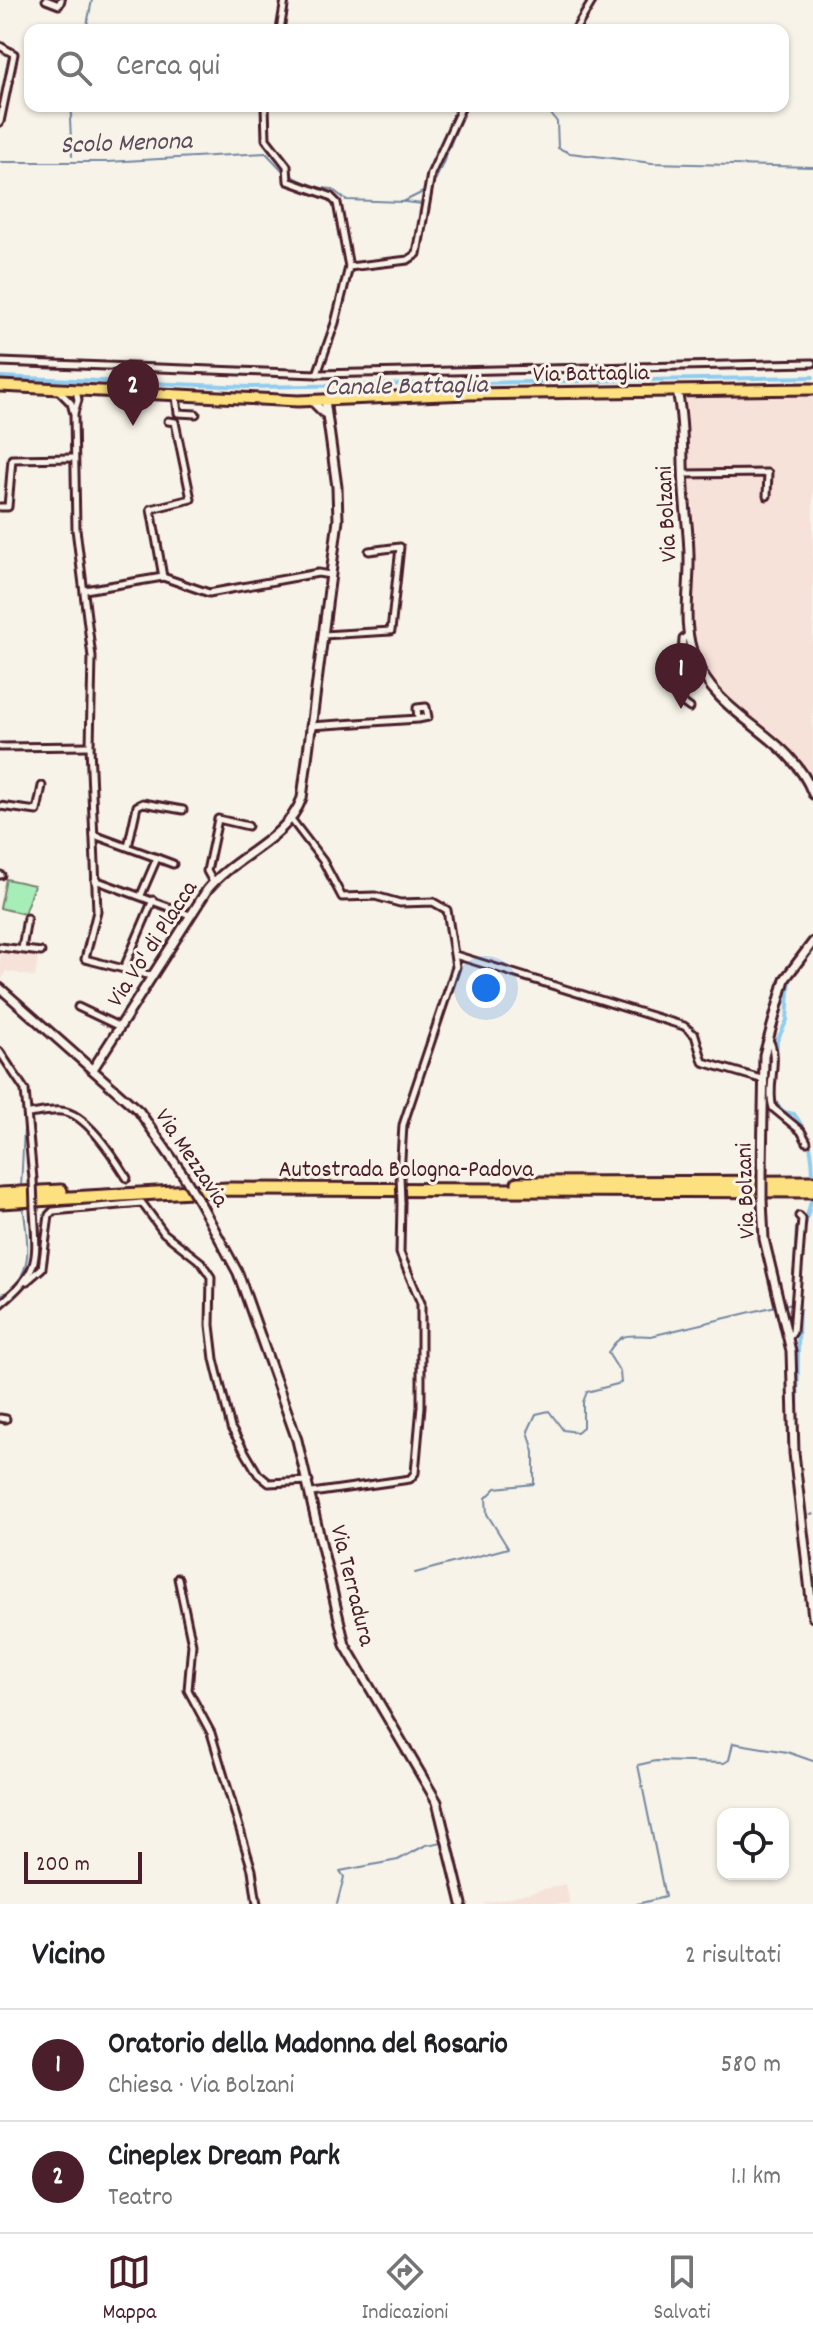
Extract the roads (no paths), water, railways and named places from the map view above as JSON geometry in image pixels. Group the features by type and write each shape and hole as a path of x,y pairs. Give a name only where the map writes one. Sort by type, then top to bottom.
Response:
{"highway":[{"name":"Autostrada Bologna-Padova","path":"0,1194 227,1182 813,1182"},
{"name":"Autostrada Bologna-Padova","path":"0,1202 227,1189 813,1191"}],"main road":[{"name":"Via Battaglia","path":"0,386 57,389 77,395 101,391 312,401 813,389"}],"street":[{"path":"46,0 59,5 61,0"},
{"path":"281,24 285,0"},
{"path":"579,24 593,0"},
{"path":"0,46 14,54 0,122"},
{"path":"265,112 266,139 287,173 288,181 330,196 337,203 349,267 335,323 317,374"},
{"path":"349,267 415,257 424,229 427,189 459,112"},
{"path":"0,362 317,374 813,363"},
{"path":"57,389 71,403 74,414"},
{"name":"Via Bolzani","path":"677,391 689,552 688,635 695,660 708,684 729,707 786,750 800,767 813,794"},
{"path":"176,393 178,413 196,414"},
{"path":"71,403 77,395"},
{"path":"77,395 74,414 76,529 92,657 90,746 97,911 85,959 151,976"},
{"path":"327,415 341,399"},
{"path":"312,1493 410,1479 415,1473 421,1406 421,1303 400,1253 403,1125 453,977 455,955 446,907 433,902 400,903 375,896 342,897 323,861 289,822 302,798 338,503 325,400"},
{"path":"312,401 327,415"},
{"path":"163,577 151,509 191,499 175,422 168,421"},
{"path":"0,507 8,507 12,459 74,458"},
{"path":"683,474 768,473 767,496"},
{"path":"322,636 391,631 400,547 369,551"},
{"path":"85,591 163,577 209,593 318,573 330,575"},
{"name":"Via Bolzani","path":"688,635 683,639 679,700 690,708"},
{"path":"309,726 418,719"},
{"path":"0,747 90,746"},
{"path":"0,806 37,811 42,786"},
{"path":"128,847 137,806 143,803 183,810"},
{"path":"213,882 207,871 218,819 248,826"},
{"name":"Via Vo' di Placca","path":"93,1069 213,882 289,822"},
{"path":"93,835 173,864"},
{"path":"141,895 157,858"},
{"path":"95,880 190,915"},
{"path":"124,968 153,900"},
{"path":"22,949 27,918"},
{"name":"Via Bolzani","path":"813,942 785,979 761,1079 764,1239 788,1339 794,1456 813,1617"},
{"path":"0,947 41,952"},
{"path":"455,955 684,1026 695,1035 703,1062 761,1079"},
{"name":"Via Mezzavia","path":"0,988 147,1119 229,1252 250,1307"},
{"path":"78,1007 121,1027"},
{"name":"Via Bolzani","path":"769,1040 773,1054 769,1088 773,1108 801,1131 807,1142"},
{"path":"0,1052 25,1090 29,1114 36,1254 27,1281"},
{"path":"29,1114 61,1110 73,1113 100,1138 127,1178"},
{"path":"0,1304 42,1268 49,1215 53,1211 142,1203 164,1233 201,1262 211,1277 211,1349 229,1420 244,1452 265,1481 309,1481"},
{"name":"Via Bolzani","path":"788,1339 793,1332 802,1219 799,1216"},
{"name":"Via Terradura","path":"250,1307 309,1481 345,1645 437,1802 462,1904"},
{"path":"178,1578 192,1650 188,1690 211,1733 252,1870 257,1904"}],"waterway":[{"path":"87,24 92,0"},
{"path":"72,112 72,156"},
{"name":"Scolo Menona","path":"431,187 465,112"},
{"name":"Scolo Menona","path":"550,112 557,122 558,148 570,153 652,163 813,167"},
{"name":"Scolo Menona","path":"0,162 107,162 266,153 284,172"},
{"name":"Scolo Menona","path":"290,175 313,187 332,189 346,200 403,202 425,191"},
{"path":"405,202 423,204"},
{"name":"Canale Battaglia","path":"0,377 250,387 813,377"},
{"path":"775,1072 777,1041 787,1020 790,977"},
{"path":"773,1100 784,1112 794,1114 804,1129 811,1153 813,1179"},
{"path":"21,1188 25,1108"},
{"path":"803,1233 813,1193"},
{"path":"10,1290 23,1272 26,1261 23,1205"},
{"path":"784,1305 792,1303 796,1228"},
{"path":"797,1421 799,1282"},
{"path":"1,1294 7,1293"},
{"path":"415,1573 508,1548 487,1514 486,1498 496,1488 534,1484 534,1452 528,1431 536,1414 549,1411 563,1430 577,1432 583,1427 583,1402 587,1392 621,1383 620,1372 608,1353 617,1341 626,1336 651,1336 776,1306"},
{"path":"797,1446 800,1473"},
{"path":"801,1482 813,1583"},
{"path":"637,1904 665,1897 638,1765 656,1761 724,1763 729,1760 733,1743 787,1752 813,1761"},
{"path":"452,1839 467,1904"},
{"path":"337,1904 344,1877 340,1871 398,1860 426,1845 443,1842"}],"place":[{"name":"Cineplex Dream Park","path":"133,426"},
{"name":"Oratorio della Madonna del Rosario","path":"681,709"}]}
